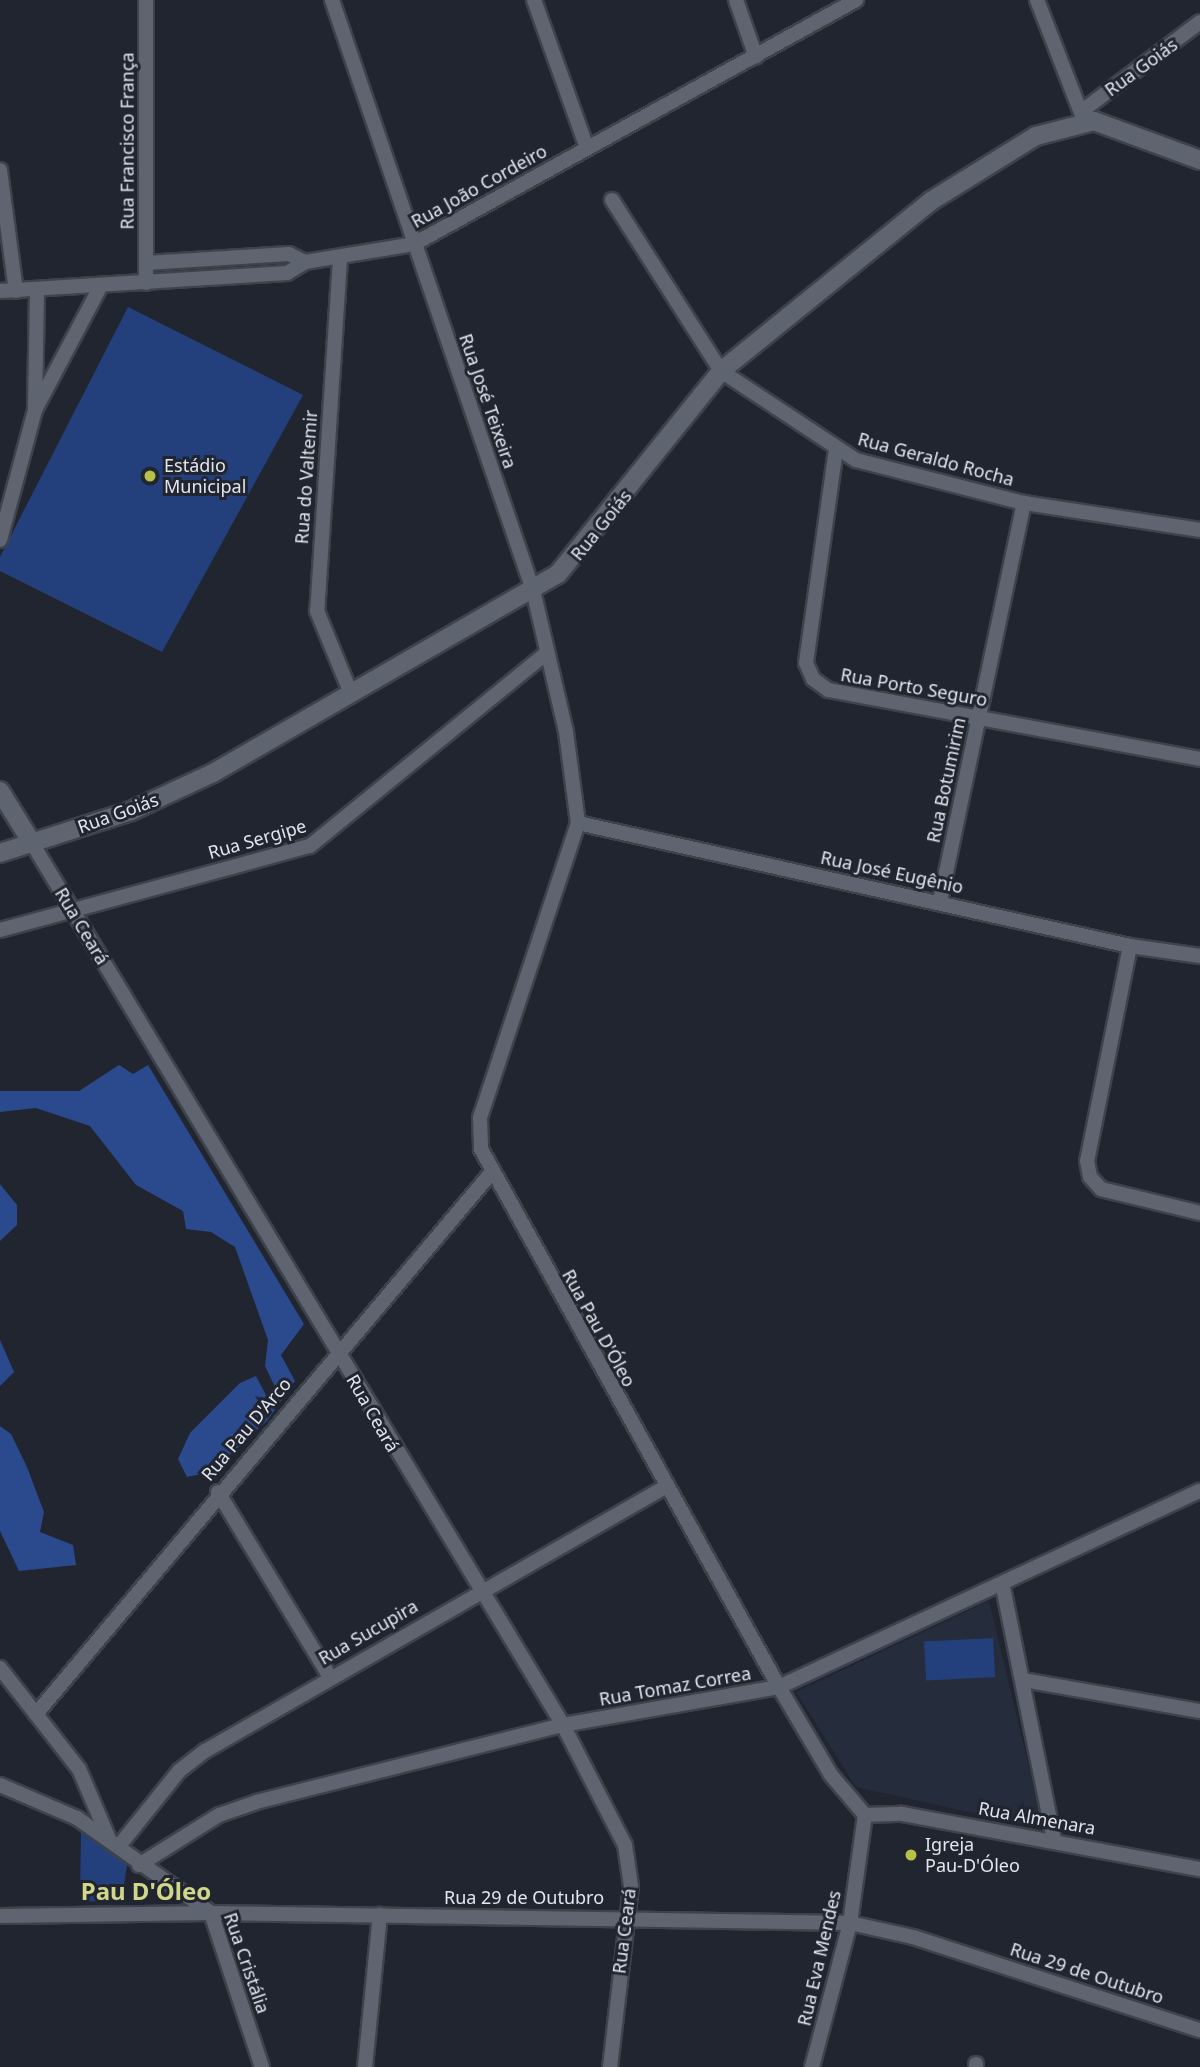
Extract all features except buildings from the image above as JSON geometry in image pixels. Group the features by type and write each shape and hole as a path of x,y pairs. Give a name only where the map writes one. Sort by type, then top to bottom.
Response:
{"street":[{"name":"Rua Francisco França","path":"146,0 146,283"},
{"name":"Rua José Teixeira","path":"332,0 533,590 578,823"},
{"path":"534,0 587,148"},
{"path":"736,0 756,57"},
{"name":"Rua João Cordeiro","path":"0,291 99,289 287,273 305,262 340,259 414,244 856,0"},
{"path":"1037,0 1086,117 1200,160"},
{"name":"Rua Goiás","path":"0,853 173,792 533,590 588,543 721,372 931,201 1037,136 1086,117 1200,22"},
{"path":"0,170 16,291"},
{"name":"Rua Geraldo Rocha","path":"612,200 721,372 836,449 856,460 1024,503 1200,530"},
{"path":"146,263 289,254 305,262"},
{"name":"Rua do Valtemir","path":"340,259 317,611 350,691"},
{"path":"0,540 35,410 99,289"},
{"path":"35,410 37,290"},
{"name":"Rua Porto Seguro","path":"836,449 806,663 813,679 828,690 1200,759"},
{"name":"Rua Botumirim","path":"940,901 1024,503"},
{"name":"Rua Sergipe","path":"0,930 320,841 547,653"},
{"name":"Rua Ceará","path":"0,791 337,1352 477,1591 563,1725 625,1845 631,1886 624,1917 610,2067"},
{"name":"Rua José Eugênio","path":"578,823 940,901 1130,946 1200,956"},
{"name":"Rua Pau D'Óleo","path":"578,823 480,1118 481,1149 491,1173 665,1488 779,1687 831,1775 866,1815"},
{"path":"1130,946 1087,1161 1090,1177 1101,1189 1200,1213"},
{"name":"Rua Pau D'Arco","path":"36,1714 131,1605 218,1492 491,1173"},
{"name":"Rua Sucupira","path":"114,1842 179,1771 330,1677 477,1591 665,1488"},
{"name":"Rua Tomaz Correa","path":"139,1865 219,1815 256,1802 563,1725 779,1687 1003,1587 1200,1491"},
{"path":"218,1492 330,1677"},
{"path":"1003,1587 1024,1680 1054,1839"},
{"path":"0,1668 79,1769 114,1842"},
{"path":"1024,1680 1200,1711"},
{"path":"0,1785 114,1842"},
{"name":"Rua Almenara","path":"866,1815 902,1814 1054,1839 1200,1868"},
{"name":"Rua Eva Mendes","path":"812,2067 849,1923 866,1815"},
{"name":"Rua Cristália","path":"114,1842 139,1865 211,1913 262,2067"},
{"path":"365,2067 380,1914"},
{"name":"Rua 29 de Outubro","path":"0,1916 380,1914 849,1923 914,1937 1200,2030"}],"shaded area":[{"name":"Estádio Municipal","path":"128,307 303,395 162,652 0,571 0,557"},
{"path":"119,1065 133,1074 148,1065 304,1324 281,1355 295,1381 267,1421 211,1472 187,1477 178,1459 190,1433 240,1383 256,1376 267,1397 276,1389 265,1366 268,1340 235,1247 211,1232 186,1229 183,1211 136,1185 90,1126 36,1108 0,1112 0,1091 79,1091"},
{"path":"0,1184 17,1205 17,1225 0,1241"},
{"path":"0,1340 14,1372 0,1386"},
{"path":"0,1426 11,1434 44,1512 40,1532 73,1545 76,1565 19,1571 0,1531"},
{"path":"989,1601 1040,1813 1033,1826 856,1787 796,1692"},
{"path":"993,1638 995,1677 926,1681 924,1642"},
{"path":"81,1831 127,1865 124,1884 102,1901 80,1902"}],"place":[{"name":"Estádio Municipal","path":"150,476"},
{"name":"Igreja Pau-D'Óleo","path":"911,1855"}],"district":[{"name":"Pau D'Óleo","path":"146,1891"}]}
